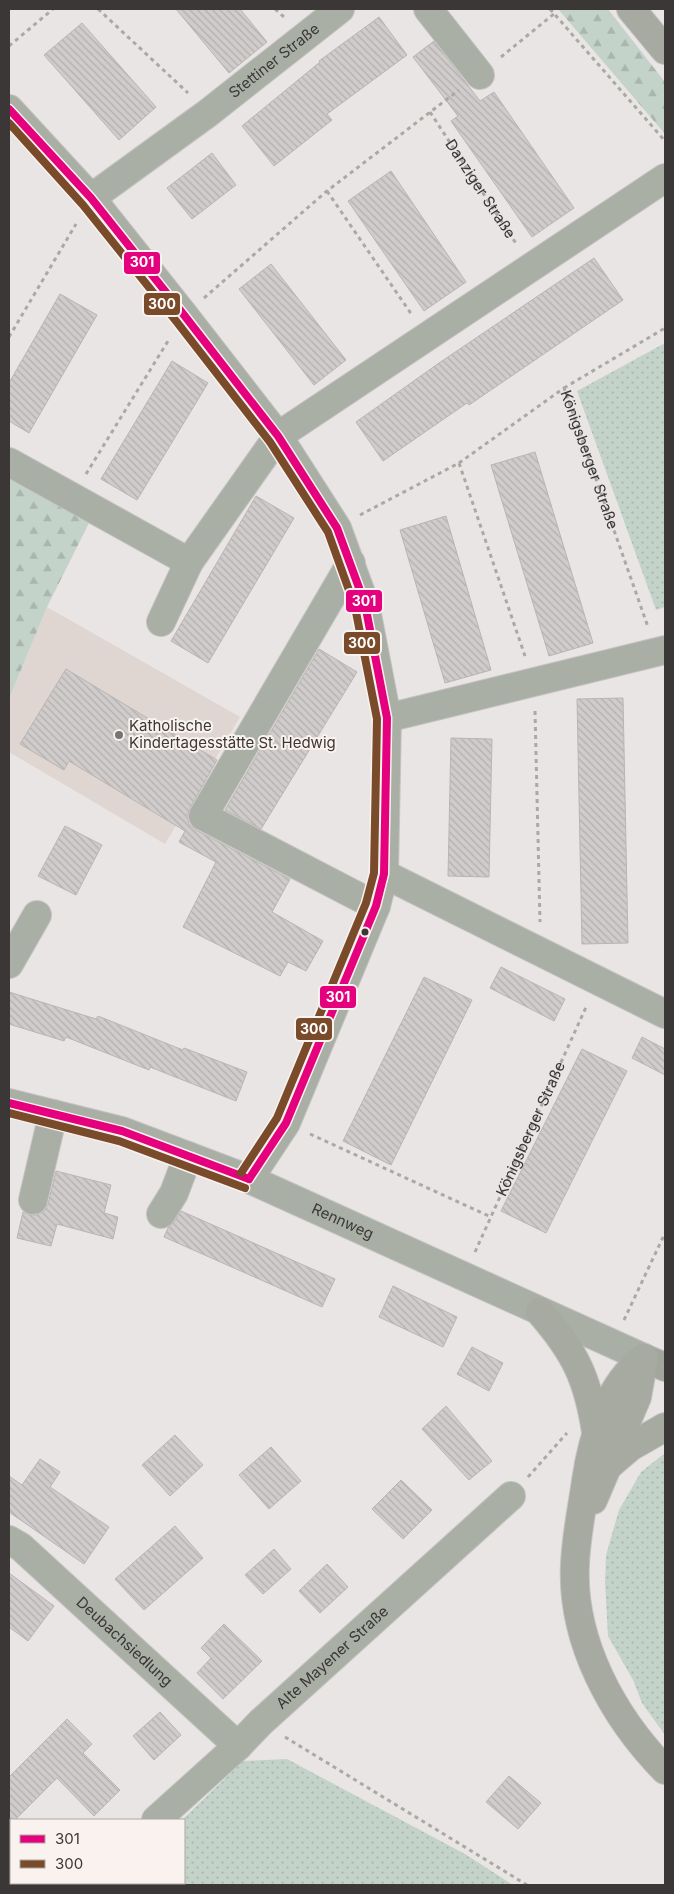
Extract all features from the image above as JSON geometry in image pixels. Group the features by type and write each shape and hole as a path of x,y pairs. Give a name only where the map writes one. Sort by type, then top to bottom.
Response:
{"highway":[{"path":"631,9 665,50"},
{"path":"540,1312 570,1350 582,1372 591,1401 584,1430 589,1460 575,1565 580,1621 588,1648 610,1697 629,1728 665,1770"},
{"path":"584,1430 631,1368 655,1363"},
{"path":"578,1537 637,1396 655,1363"},
{"path":"606,1467 630,1447 665,1427"}],"street":[{"name":"Stettiner Straße","path":"90,198 208,113 340,9"},
{"path":"428,9 480,74"},
{"path":"9,109 90,198 278,436 337,528 365,604 387,718 384,874 376,906 286,1123 249,1179"},
{"path":"161,622 189,562 278,436 665,178"},
{"path":"9,462 189,562"},
{"path":"350,563 203,816 376,906"},
{"path":"387,718 661,651"},
{"path":"384,874 665,1014"},
{"path":"9,964 37,915"},
{"name":"Rennweg","path":"9,1103 122,1131 249,1179 463,1278 655,1363"},
{"path":"33,1200 53,1114"},
{"path":"161,1214 174,1193 188,1156"},
{"name":"Alte Mayener Straße","path":"157,1819 238,1746 260,1722 511,1496"},
{"name":"Deubachsiedlung","path":"9,1540 21,1546 238,1746"}],"path":[{"path":"9,46 53,9"},
{"path":"98,9 208,113"},
{"path":"550,9 665,141"},
{"path":"72,497 184,315 327,191 480,74 554,13"},
{"name":"Danziger Straße","path":"430,112 531,267"},
{"path":"327,191 427,336"},
{"path":"9,337 90,198"},
{"path":"564,388 665,328"},
{"name":"Königsberger Straße","path":"337,528 459,463 564,388 661,651"},
{"path":"459,463 534,682 541,952"},
{"name":"Königsberger Straße","path":"463,1278 598,981"},
{"path":"286,1123 491,1217"},
{"path":"624,1320 665,1233"},
{"path":"511,1496 584,1430"},
{"path":"260,1722 528,1885"}],"shaded area":[{"name":"Katholische Kindertagesstätte St. Hedwig","path":"47,607 240,717 165,844 9,752 9,699"}],"green space":[{"path":"558,9 608,9 665,82 665,134"},
{"path":"665,343 665,607 656,610 577,391"},
{"path":"9,470 92,517 47,607 9,699"},
{"path":"665,1453 665,1735 642,1703 633,1680 608,1636 605,1582 606,1555 619,1510 641,1472"},
{"path":"287,1759 465,1854 513,1885 113,1885 185,1884 185,1819 183,1819 243,1761"}],"building":[{"path":"176,9 240,9 267,42 229,73"},
{"path":"379,17 407,55 327,114 332,120 274,166 242,126 319,61"},
{"path":"82,23 156,107 119,140 44,55"},
{"path":"434,41 480,101 494,92 574,208 532,237 451,121 458,116 413,57"},
{"path":"212,153 236,185 192,219 167,188"},
{"path":"391,171 466,282 424,311 348,201"},
{"path":"594,258 623,300 383,461 356,422"},
{"path":"271,264 346,360 314,385 239,289"},
{"path":"60,294 97,315 29,433 9,421 9,383"},
{"path":"172,361 208,383 137,500 101,479"},
{"path":"535,452 593,643 549,656 491,465"},
{"path":"256,496 294,518 208,663 171,641"},
{"path":"446,516 491,670 445,683 400,530"},
{"path":"319,649 357,672 261,829 225,810"},
{"path":"66,669 217,760 190,808 187,816 189,824 196,830 290,879 272,912 323,941 306,971 288,962 280,976 183,927 216,862 179,842 185,831 69,761 64,770 20,744"},
{"path":"623,698 628,943 582,944 577,699"},
{"path":"451,738 492,739 489,877 448,876"},
{"path":"65,826 102,845 76,895 38,876"},
{"path":"501,967 565,999 554,1021 490,988"},
{"path":"424,977 472,1000 391,1165 343,1141"},
{"path":"9,992 96,1019 98,1016 183,1050 184,1048 247,1072 236,1101 150,1067 149,1070 66,1037 64,1041 9,1024"},
{"path":"642,1037 665,1049 665,1075 632,1058"},
{"path":"582,1049 627,1071 546,1233 501,1211"},
{"path":"56,1171 111,1185 104,1213 118,1217 113,1239 57,1224 51,1246 17,1238 23,1212 37,1215 45,1210"},
{"path":"181,1211 335,1279 322,1307 164,1237 168,1228"},
{"path":"393,1286 457,1317 443,1347 379,1317"},
{"path":"472,1347 503,1363 489,1391 457,1374"},
{"path":"446,1406 492,1461 469,1480 422,1429"},
{"path":"175,1435 203,1465 170,1496 142,1465"},
{"path":"271,1447 301,1481 269,1509 239,1475"},
{"path":"40,1459 60,1472 50,1487 109,1527 84,1564 9,1512 9,1476 22,1485"},
{"path":"401,1480 432,1510 403,1539 372,1509"},
{"path":"175,1526 203,1558 144,1610 115,1579"},
{"path":"274,1549 291,1569 263,1594 245,1575"},
{"path":"327,1564 348,1587 320,1613 299,1591"},
{"path":"9,1573 54,1606 28,1641 9,1627"},
{"path":"224,1624 262,1661 223,1699 197,1673 211,1658 201,1648"},
{"path":"160,1712 181,1735 154,1760 133,1736"},
{"path":"67,1719 92,1744 83,1753 120,1790 94,1816 57,1778 16,1819 10,1819 9,1826 9,1777"},
{"path":"509,1776 541,1803 518,1829 486,1802"}],"transit line":[{"name":"301","path":"9,109 91,198 278,436 337,528 365,604 387,718 384,874 376,906 286,1123 249,1179"},
{"name":"300","path":"9,123 83,205 270,442 328,532 355,607 377,719 374,873 366,903 277,1118 241,1173"},
{"name":"301","path":"9,1103 122,1131 249,1179"},
{"name":"300","path":"9,1113 119,1141 245,1188"}],"place":[{"name":"Katholische Kindertagesstätte St. Hedwig","path":"119,735"}]}
